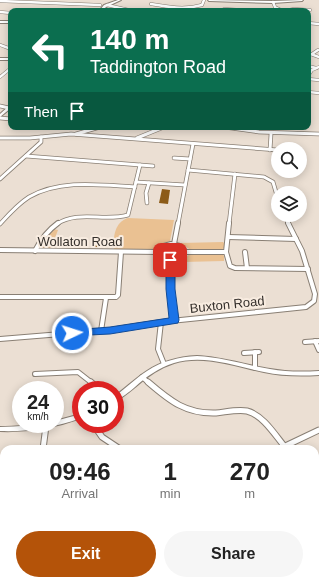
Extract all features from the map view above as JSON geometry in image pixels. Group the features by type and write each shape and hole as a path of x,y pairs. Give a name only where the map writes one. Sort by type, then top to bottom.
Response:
{"street":[{"path":"58,3 65,0"},
{"path":"0,1 101,6 120,0"},
{"path":"151,4 192,7 202,5 204,0"},
{"path":"208,0 225,0 249,8"},
{"path":"228,8 258,1 273,2 302,0"},
{"path":"273,2 278,8"},
{"path":"107,5 120,8"},
{"path":"0,77 8,70"},
{"path":"0,117 8,109"},
{"path":"76,134 89,130"},
{"path":"135,139 157,130"},
{"path":"239,130 271,134 319,134"},
{"path":"0,138 76,134 270,150 271,134"},
{"path":"0,179 40,142 41,137"},
{"path":"174,244 194,144"},
{"path":"26,156 153,166"},
{"path":"174,158 190,159"},
{"path":"35,251 46,231 62,221 82,217 121,217 129,212 140,165"},
{"path":"188,170 260,176 269,179 275,186"},
{"path":"234,174 226,252 230,266 235,268 308,269 288,222"},
{"path":"136,182 185,185"},
{"path":"147,203 146,193 149,183"},
{"path":"0,224 19,202 34,194 54,187 74,184 134,188"},
{"path":"228,237 296,239"},
{"path":"174,244 182,247 186,252 182,258 172,260 163,258 159,252 164,246 174,244"},
{"name":"Wollaton Road","path":"0,250 159,252"},
{"path":"0,297 116,297 118,295 121,252"},
{"path":"186,252 226,252"},
{"path":"245,252 247,268"},
{"path":"172,260 170,289 174,320"},
{"name":"Buxton Road","path":"0,339 101,331 174,320 302,307 312,303 315,299 308,269"},
{"path":"101,331 108,298"},
{"path":"161,322 157,347 161,360 164,364"},
{"path":"305,342 317,341 319,350"},
{"path":"244,353 257,352 255,368"},
{"path":"124,392 142,377 164,364 181,359 206,357 284,373 319,373"},
{"path":"35,374 78,372 89,381"},
{"path":"142,377 166,397 190,410 201,412 247,411 254,414 259,417 284,445"},
{"path":"0,429 12,429"},
{"path":"290,445 319,430"},
{"path":"44,445 45,433"},
{"path":"99,433 102,437 114,445"}],"shaded area":[{"path":"128,218 174,220 170,241 161,244 154,249 114,249 116,230 120,223"},
{"path":"53,229 58,230 55,238 58,242 54,249 43,248 42,245 47,235"},
{"path":"223,242 224,248 221,250 191,250 180,243"},
{"path":"172,245 180,248 183,252 180,256 172,259 164,255 163,250"},
{"path":"190,254 222,254 224,256 224,261 181,261"}],"building":[{"path":"162,189 170,190 168,204 159,203"},
{"path":"92,239 103,239 103,247 91,247"}],"route":[{"path":"72,333 110,330 174,320 170,289 172,260 170,260"}]}
